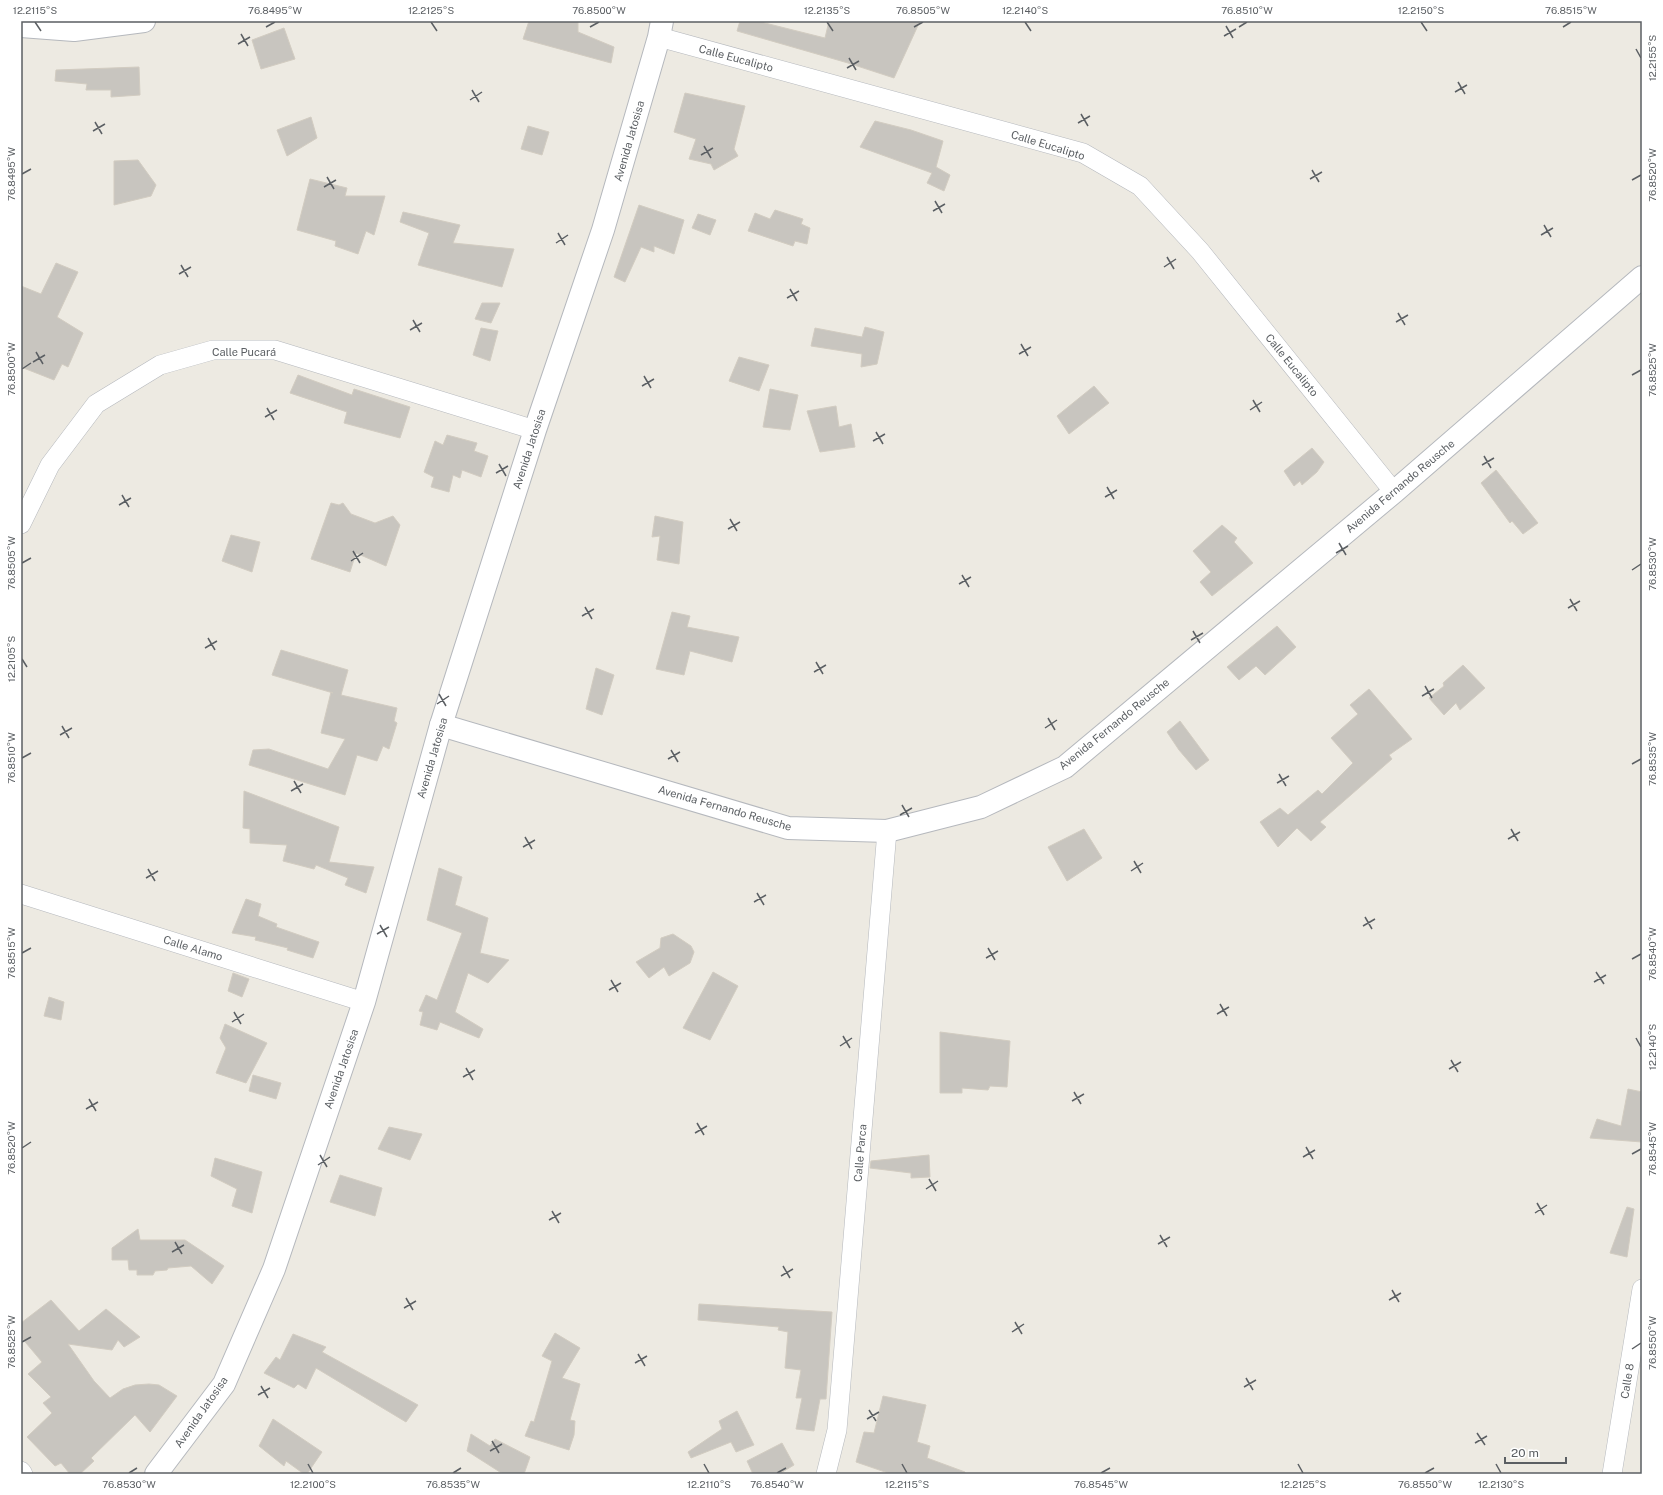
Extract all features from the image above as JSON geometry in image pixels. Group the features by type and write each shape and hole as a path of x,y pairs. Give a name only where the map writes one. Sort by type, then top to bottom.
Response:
{"street":[{"path":"21,26 74,30 144,21"},
{"name":"Avenida Jatosisa","path":"156,1474 224,1384 274,1268 364,1002 441,726 535,430 602,230 660,29"},
{"name":"Calle Eucalipto","path":"660,29 1083,154 1140,186 1200,251 1394,492"},
{"name":"Avenida Fernando Reusche","path":"441,726 788,828 887,831 981,807 1066,767 1394,492 1642,277"},
{"name":"Calle Pucará","path":"21,524 50,465 96,404 160,365 213,350 275,350 535,430"},
{"name":"Calle Parca","path":"826,1474 837,1430 887,831"},
{"name":"Calle Alamo","path":"21,894 364,1002"},
{"name":"Calle 8","path":"1612,1474 1642,1289"},
{"path":"21,1471 24,1474"}],"building":[{"path":"529,21 578,21 578,32 614,47 611,63 523,39"},
{"path":"740,21 757,21 825,38 829,21 920,21 894,78 737,31"},
{"path":"284,28 295,59 261,69 252,40"},
{"path":"139,67 140,95 111,97 111,90 86,90 87,84 55,81 56,70"},
{"path":"685,93 745,106 734,149 738,156 714,170 711,164 689,159 696,139 674,132"},
{"path":"311,117 317,138 287,156 277,130"},
{"path":"875,121 911,130 943,141 936,167 950,175 944,191 927,183 932,173 860,147"},
{"path":"528,126 549,132 542,155 521,149"},
{"path":"138,160 156,185 151,196 114,205 114,161"},
{"path":"310,179 347,188 345,196 385,196 374,235 366,231 358,254 335,246 336,241 297,230"},
{"path":"639,205 684,220 674,254 654,246 654,252 641,247 625,282 614,277"},
{"path":"775,210 803,219 801,224 810,228 807,244 795,241 793,246 748,231 755,213 770,219"},
{"path":"403,212 460,225 453,243 514,249 502,287 418,265 429,233 400,222"},
{"path":"698,214 716,220 710,235 692,228"},
{"path":"56,263 78,272 57,317 83,333 68,367 62,364 54,380 21,367 21,286 41,294"},
{"path":"482,303 500,303 491,323 475,319"},
{"path":"865,327 884,332 877,364 861,367 862,354 811,346 815,328 862,337"},
{"path":"481,328 498,331 490,361 473,355"},
{"path":"739,357 769,365 759,391 729,381"},
{"path":"298,375 352,395 354,389 410,407 400,438 344,423 347,412 290,393"},
{"path":"1094,386 1109,403 1069,434 1057,416"},
{"path":"770,389 798,395 790,430 763,427"},
{"path":"836,406 839,427 851,424 855,447 820,452 807,411"},
{"path":"447,435 477,443 474,451 488,456 481,477 462,470 460,478 453,475 449,492 431,487 434,477 424,472 435,441 443,445"},
{"path":"1312,448 1324,462 1317,472 1302,485 1300,481 1294,486 1284,471"},
{"path":"1496,470 1538,523 1523,534 1512,521 1510,523 1481,483"},
{"path":"331,503 339,505 343,503 351,514 375,523 393,516 400,525 386,566 356,553 350,572 311,559"},
{"path":"655,516 683,522 679,564 657,560 660,536 652,537"},
{"path":"1222,525 1237,538 1234,542 1253,563 1212,596 1200,582 1211,572 1193,551"},
{"path":"231,535 260,542 252,572 222,561"},
{"path":"672,612 690,616 687,627 739,637 732,662 690,651 684,675 656,669"},
{"path":"1277,626 1296,647 1265,675 1256,666 1239,680 1227,667"},
{"path":"281,650 348,670 341,695 397,708 394,721 397,723 389,749 383,746 377,761 357,755 345,795 249,765 253,750 269,749 328,769 345,739 321,733 331,692 272,675"},
{"path":"1463,665 1485,688 1460,710 1456,703 1444,715 1429,698 1444,686 1443,683"},
{"path":"596,668 614,675 602,715 586,709"},
{"path":"1369,689 1412,739 1389,755 1392,759 1320,822 1326,827 1311,841 1297,828 1278,847 1260,822 1280,808 1288,815 1318,790 1322,794 1353,763 1331,738 1358,714 1350,705"},
{"path":"1180,721 1209,760 1196,770 1179,750 1167,732"},
{"path":"244,791 339,827 329,862 374,867 366,893 345,885 348,878 316,865 314,869 283,861 287,845 250,843 250,829 243,828"},
{"path":"1084,829 1102,858 1067,881 1048,847"},
{"path":"439,868 462,877 455,905 488,918 480,953 509,960 488,983 468,973 455,1012 483,1029 479,1038 440,1022 437,1030 420,1025 423,1012 419,1011 426,995 437,1000 462,933 427,920"},
{"path":"246,899 261,904 258,916 277,924 276,927 319,942 313,958 287,950 288,948 255,940 256,937 232,933"},
{"path":"673,934 691,946 694,952 690,963 669,976 664,967 649,978 636,962 660,948 661,938"},
{"path":"713,972 738,986 710,1040 683,1028"},
{"path":"233,973 249,979 242,997 228,991"},
{"path":"49,997 64,1002 61,1020 44,1016"},
{"path":"225,1024 267,1043 246,1083 216,1073 226,1048 220,1038"},
{"path":"940,1032 1010,1041 1007,1087 990,1086 988,1090 962,1088 962,1093 940,1093"},
{"path":"253,1075 281,1083 276,1099 249,1091"},
{"path":"1628,1089 1642,1092 1642,1142 1590,1138 1597,1119 1621,1126"},
{"path":"389,1127 422,1134 410,1160 378,1149"},
{"path":"929,1155 930,1177 911,1178 911,1173 870,1168 871,1161"},
{"path":"215,1158 262,1172 252,1213 232,1206 237,1189 211,1176"},
{"path":"340,1175 382,1188 375,1216 330,1202"},
{"path":"1627,1207 1634,1209 1627,1257 1610,1253"},
{"path":"138,1229 140,1240 185,1240 224,1266 212,1284 191,1266 155,1271 153,1275 137,1275 137,1270 129,1270 128,1260 112,1260 112,1248"},
{"path":"51,1300 79,1331 106,1309 140,1337 124,1347 118,1340 112,1350 68,1344 94,1381 110,1398 123,1389 135,1385 149,1384 159,1385 177,1396 150,1432 135,1415 91,1458 94,1461 80,1474 70,1474 61,1463 55,1466 27,1437 52,1413 43,1403 51,1397 28,1374 42,1362 21,1337 21,1323"},
{"path":"699,1304 832,1312 826,1399 820,1399 814,1431 796,1429 802,1398 796,1398 801,1370 785,1368 788,1332 778,1330 779,1327 698,1320"},
{"path":"555,1333 580,1348 562,1378 580,1384 570,1420 575,1421 574,1435 569,1450 525,1436 531,1421 534,1422 552,1361 542,1356"},
{"path":"293,1334 326,1347 322,1352 418,1405 406,1422 316,1368 306,1389 298,1384 294,1388 264,1373 276,1357 280,1360"},
{"path":"883,1396 926,1405 917,1442 930,1446 927,1458 965,1472 965,1474 891,1474 856,1462 864,1432 874,1433"},
{"path":"737,1411 754,1445 736,1452 731,1442 691,1458 688,1452 722,1429 719,1421"},
{"path":"273,1419 322,1452 307,1474 304,1474 286,1461 284,1466 259,1446"},
{"path":"471,1434 490,1446 495,1439 530,1457 524,1474 503,1474 467,1451"},
{"path":"782,1443 794,1465 779,1474 753,1474 747,1461"}]}
